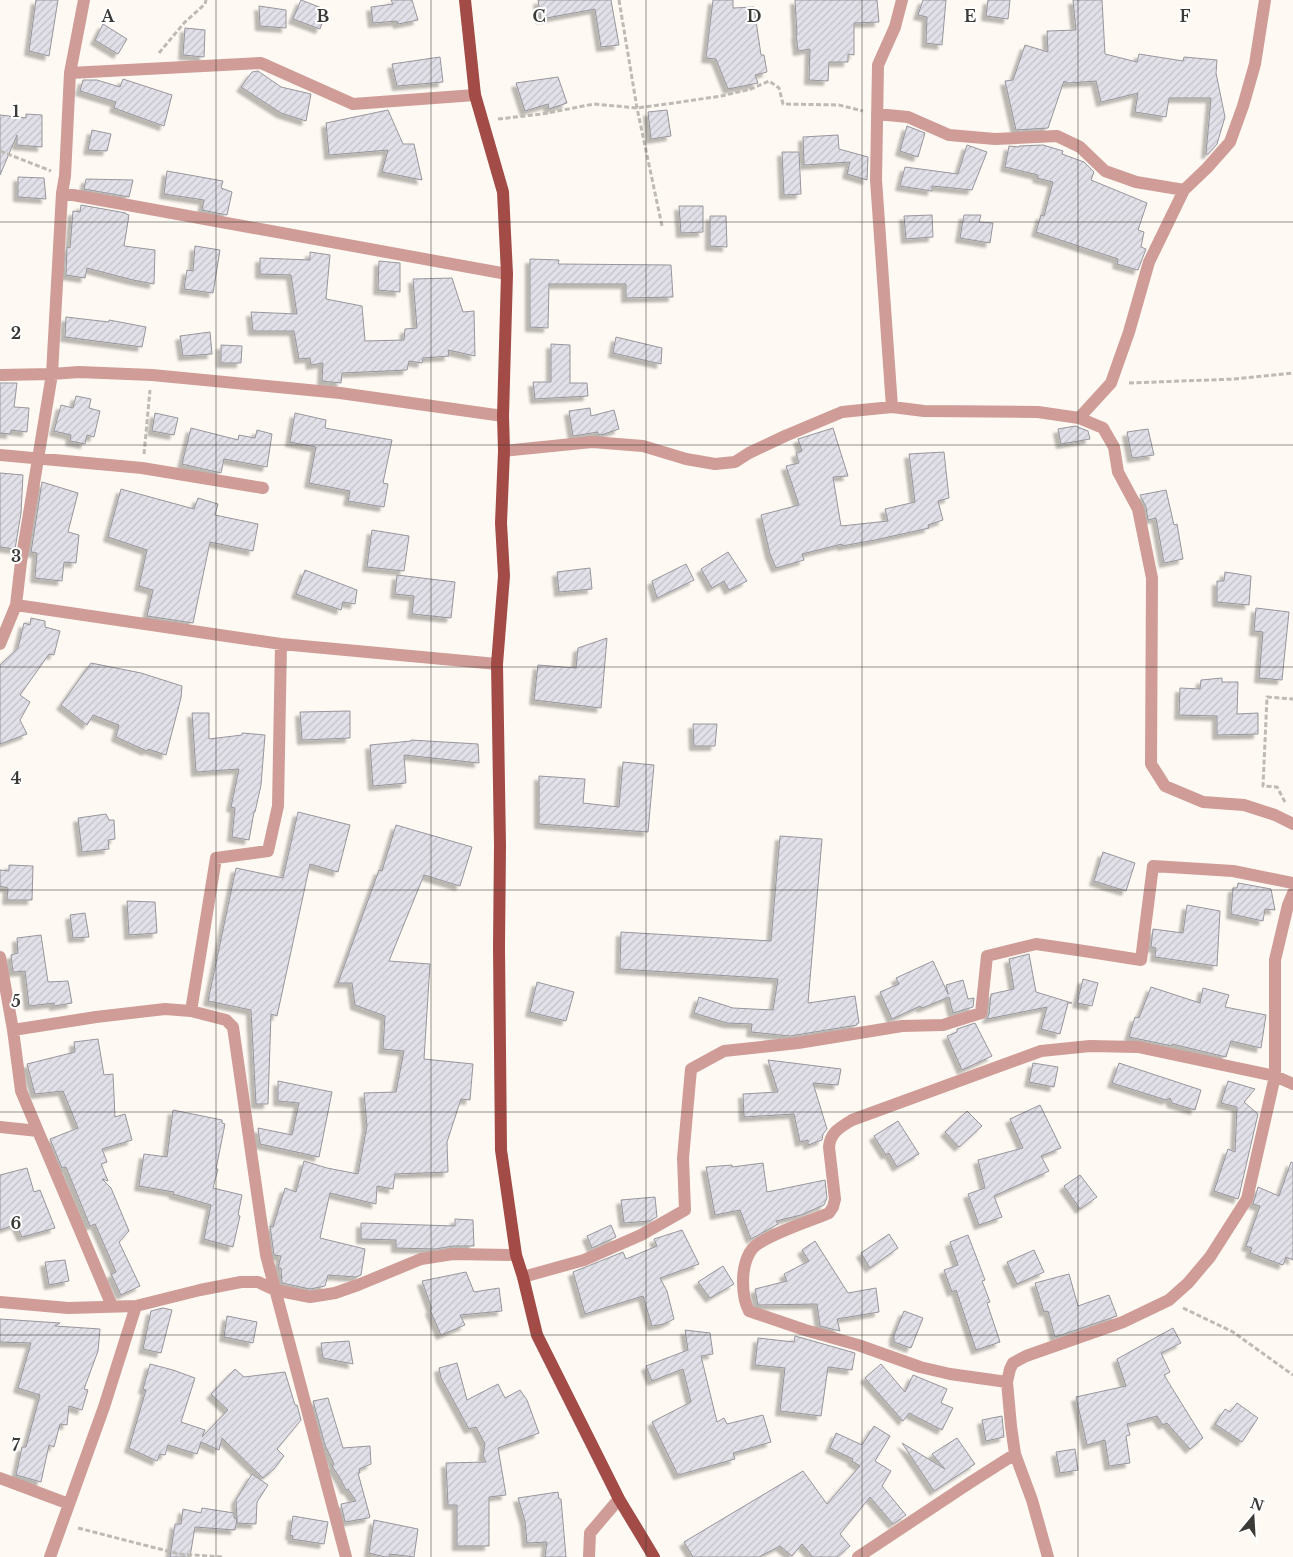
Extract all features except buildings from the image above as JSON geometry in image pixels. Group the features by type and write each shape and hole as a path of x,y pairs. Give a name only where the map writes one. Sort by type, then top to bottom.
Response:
{"main road":[{"path":"465,0 475,94 503,192 507,274 501,523 504,576 497,664 500,845 501,1150 516,1255 537,1335 619,1499 654,1557"}],"street":[{"path":"0,644 16,604 21,562 52,374 70,73 84,0"},
{"path":"892,407 876,180 878,64 895,27 902,0"},
{"path":"1079,418 1111,383 1129,332 1149,262 1184,190 1208,168 1230,142 1255,64 1264,0"},
{"path":"70,73 262,63 353,104 475,94"},
{"path":"877,114 908,117 948,135 996,139 1057,136 1080,146 1105,171 1136,182 1184,190"},
{"path":"62,193 507,274"},
{"path":"0,375 79,372 152,375 340,393 503,416"},
{"path":"504,451 592,442 642,446 686,459 715,464 735,462 785,436 842,412 892,407 924,411 1038,412 1079,418 1103,428 1114,447 1118,472 1138,509 1152,578 1151,764 1165,786 1203,802 1244,805 1275,815 1293,824"},
{"path":"0,455 38,460 142,468 264,488"},
{"path":"16,604 281,644 497,664"},
{"path":"191,1011 216,858 268,851 278,806 281,644"},
{"path":"523,1277 584,1260 641,1235 685,1210 683,1158 691,1069 724,1051 798,1043 902,1026 943,1024 980,1013 988,956 1036,944 1141,960 1153,866 1233,871 1293,883"},
{"path":"1048,1557 1032,1500 1015,1454 1007,1382 1010,1369 1013,1363 1026,1356 1124,1322 1169,1300 1210,1257 1247,1199 1275,1076 1274,960 1293,892"},
{"path":"0,957 13,1030 20,1090 112,1306"},
{"path":"13,1030 96,1017 165,1009 191,1011 226,1020 233,1027 264,1246 346,1557"},
{"path":"1007,1382 950,1374 920,1367 750,1311 745,1304 742,1289 743,1274 747,1257 754,1247 771,1237 829,1213 833,1207 835,1199 829,1147 834,1132 852,1120 1041,1051 1090,1046 1138,1047 1275,1076 1293,1084"},
{"path":"0,1127 38,1131"},
{"path":"0,1302 68,1308 136,1306 241,1282 258,1282 276,1290 310,1297 335,1293 421,1259 453,1254 516,1255"},
{"path":"50,1557 104,1407 136,1306"},
{"path":"858,1557 1015,1454"},
{"path":"0,1478 69,1504"},
{"path":"589,1557 590,1533 619,1499"}],"path":[{"path":"148,69 162,48 184,23 205,4 206,0"},
{"path":"619,0 637,108 662,226"},
{"path":"483,121 542,114 594,104 637,108 721,96 751,89 769,82 779,88 783,104 838,105 877,114"},
{"path":"0,151 65,176"},
{"path":"1111,383 1235,379 1293,373"},
{"path":"142,468 152,375"},
{"path":"1286,804 1278,787 1263,786 1268,698 1293,699"},
{"path":"1169,1300 1232,1332 1293,1375"},
{"path":"62,1524 179,1554 224,1557"}]}
